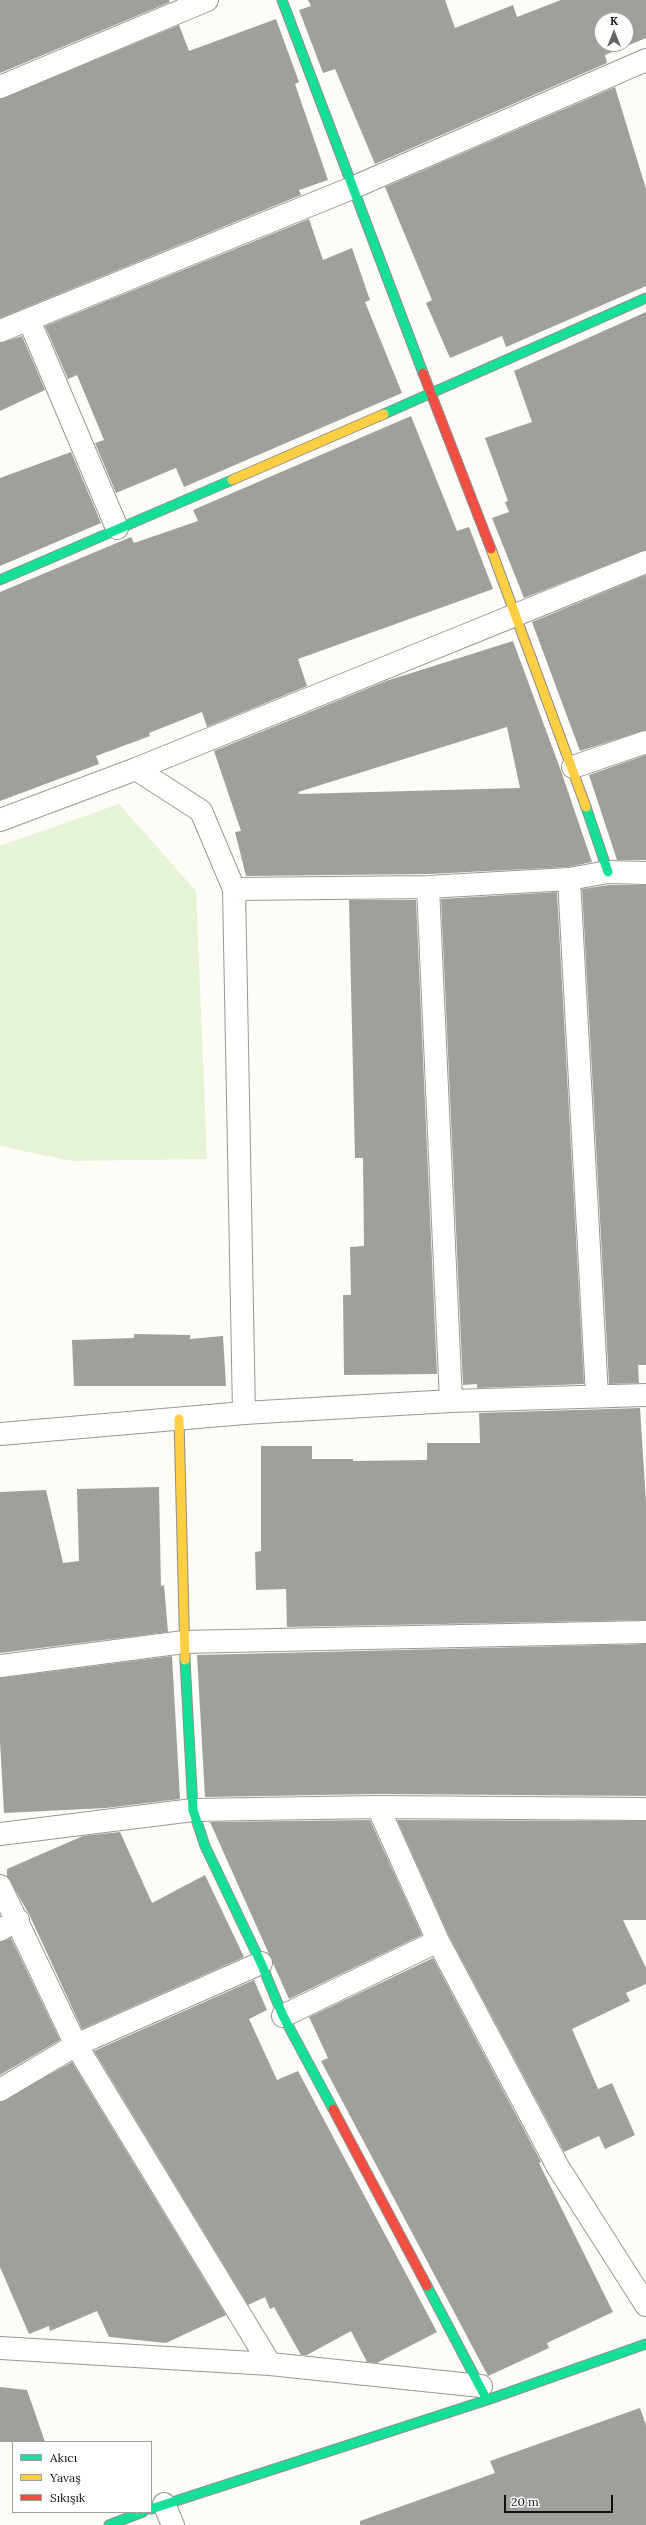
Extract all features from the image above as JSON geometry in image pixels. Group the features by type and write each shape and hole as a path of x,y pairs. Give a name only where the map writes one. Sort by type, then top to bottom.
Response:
{"street":[{"path":"0,87 207,0"},
{"path":"282,0 352,188 517,616 573,767 608,872"},
{"path":"0,331 352,188 646,60"},
{"path":"0,580 117,528 431,394 646,298"},
{"path":"29,320 117,528"},
{"path":"0,820 136,769 517,616 646,562"},
{"path":"573,767 646,742"},
{"path":"136,769 201,811 234,889 244,1413"},
{"path":"234,889 428,887 569,879 608,872 646,873"},
{"path":"569,879 597,1396"},
{"path":"428,887 451,1401"},
{"path":"0,1434 244,1413 451,1401 646,1395"},
{"path":"179,1419 184,1642 193,1810 204,1846 261,1962 284,2016 484,2393"},
{"path":"0,1666 184,1642 646,1632"},
{"path":"378,1807 438,1941 558,2167 646,2305"},
{"path":"0,1834 193,1810 378,1807 646,1809"},
{"path":"0,1886 9,1925 76,2045 270,2364"},
{"path":"284,2016 438,1941"},
{"path":"0,2090 76,2045 261,1962"},
{"path":"173,2525 157,2506 484,2393 646,2344"},
{"path":"0,2348 270,2364 484,2393"},
{"path":"110,2525 140,2513"}],"green space":[{"path":"119,804 196,891 207,1159 72,1161 0,1146 0,846"}],"building":[{"path":"0,0 169,0 170,2 0,73"},
{"path":"308,0 445,0 455,28 513,5 517,17 561,0 646,0 646,38 634,43 634,12 594,12 594,52 612,52 605,55 607,63 375,164 335,69 323,73 299,10 311,6"},
{"path":"276,19 299,82 295,84 328,180 299,190 301,195 0,318 0,99 179,25 189,51"},
{"path":"615,87 646,189 646,286 506,347 502,336 450,358 426,303 432,300 385,187"},
{"path":"309,219 323,260 352,248 370,300 365,302 402,393 184,487 176,468 116,493 95,443 104,440 77,375 68,379 45,326"},
{"path":"646,312 646,550 524,598 492,518 509,512 505,502 508,501 485,438 532,422 514,371"},
{"path":"22,336 45,390 0,411 0,343"},
{"path":"411,416 457,531 469,527 493,589 298,659 307,686 207,727 202,712 149,733 150,736 96,756 99,764 0,801 0,592 131,537 134,543 198,521 193,510"},
{"path":"71,452 101,523 0,566 0,478"},
{"path":"646,575 646,730 580,751 532,622"},
{"path":"513,641 561,771 592,862 568,867 428,874 246,876 235,832 241,831 214,751 386,681","holes":["507,727 520,788 299,794 298,792"]},
{"path":"646,755 646,860 617,860 589,775"},
{"path":"609,885 646,885 646,1365 638,1365 639,1383 609,1384 582,889"},
{"path":"557,892 584,1384 477,1388 477,1384 463,1385 441,899"},
{"path":"349,900 416,900 437,1374 344,1375 343,1295 351,1295 350,1247 364,1246 363,1158 355,1158"},
{"path":"134,1334 190,1335 190,1339 223,1336 226,1386 74,1386 72,1340 134,1338"},
{"path":"640,1408 646,1502 646,1620 287,1627 286,1589 256,1590 255,1552 261,1551 261,1446 312,1446 312,1459 353,1459 353,1461 427,1460 427,1443 480,1443 479,1413"},
{"path":"159,1487 161,1586 164,1585 168,1632 0,1653 0,1492 46,1490 63,1563 79,1561 77,1489"},
{"path":"646,1644 646,1796 378,1794 205,1797 197,1655"},
{"path":"172,1656 180,1799 106,1808 4,1813 0,1741 0,1678"},
{"path":"370,1820 422,1935 289,1999 210,1822"},
{"path":"397,1820 646,1821 646,1920 623,1920 646,1968 646,1984 626,1993 630,2001 572,2029 598,2089 612,2083 635,2135 605,2149 599,2136 564,2152 449,1936"},
{"path":"120,1832 152,1903 205,1875 244,1957 82,2029 29,1914 7,1876 7,1869 83,1836"},
{"path":"11,1938 60,2040 0,2075 0,1942"},
{"path":"433,1958 541,2162 539,2163 613,2312 547,2343 549,2348 488,2376 321,2061 328,2058 309,2017"},
{"path":"254,1980 267,2010 249,2019 277,2080 298,2071 437,2332 377,2363 367,2362 351,2331 307,2355 301,2355 274,2307 270,2309 265,2297 248,2305 94,2051"},
{"path":"72,2062 226,2315 166,2343 109,2337 97,2311 50,2331 49,2326 29,2334 0,2267 0,2102"},
{"path":"0,2387 27,2390 45,2441 0,2442"},
{"path":"640,2408 646,2425 646,2525 360,2525 360,2521 495,2473 490,2461"}],"traffic: fast":[{"path":"282,0 423,373"},
{"path":"384,414 646,298"},
{"path":"0,580 232,480"},
{"path":"586,807 608,872"},
{"path":"185,1660 193,1810 205,1846 261,1963 283,2016 333,2109"},
{"path":"427,2286 487,2400"},
{"path":"152,2509 487,2400 646,2344"},
{"path":"109,2525 140,2513"}],"traffic: slow":[{"path":"232,480 384,414"},
{"path":"491,549 586,807"},
{"path":"179,1419 185,1660"}],"traffic: jam":[{"path":"423,373 491,549"},
{"path":"333,2109 427,2286"}]}
